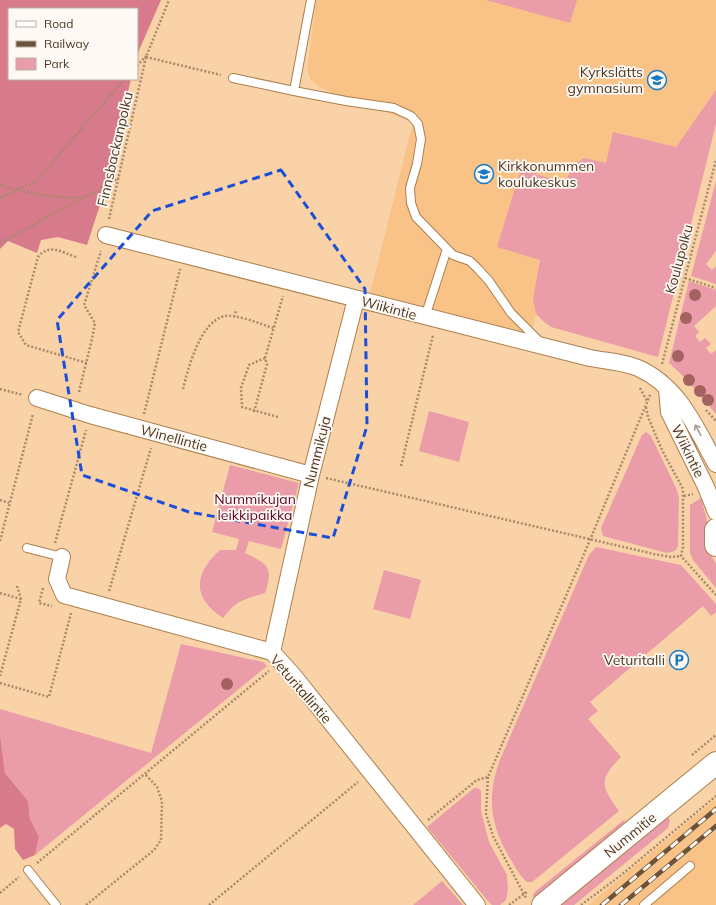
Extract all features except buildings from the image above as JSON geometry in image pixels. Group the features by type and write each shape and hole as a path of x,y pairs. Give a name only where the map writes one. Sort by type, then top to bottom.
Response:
{"street":[{"name":"Wiikintie","path":"106,235 356,299 429,324 544,347 637,368 657,379 686,407 716,464"},
{"name":"Nummikuja","path":"276,657 311,475 356,299"},
{"name":"Wiikintie","path":"667,389 669,412 706,487 716,512"},
{"name":"Winellintie","path":"37,398 90,416 311,475"},
{"path":"716,530 716,545"},
{"name":"Veturitallintie","path":"57,556 57,579 64,595 276,657 371,772 477,905"},
{"name":"Nummitie","path":"543,905 716,763"}],"lane":[{"path":"294,91 311,0"},
{"path":"233,78 346,101 394,108 411,116 418,124 421,139 417,164 410,188 411,203 416,217 453,255 470,261 489,281 511,313 544,347"},
{"path":"429,324 447,249"},
{"path":"27,548 57,556"},
{"path":"644,905 690,866"},
{"path":"28,870 56,905"}],"path":[{"name":"Finnsbackanpolku","path":"79,392 95,323 84,305 106,235 146,57 169,0"},
{"path":"138,65 146,57 233,78"},
{"path":"0,198 37,181 124,80"},
{"name":"Koulupolku","path":"662,364 716,160"},
{"path":"0,243 119,178"},
{"path":"0,185 18,190 62,197 83,197"},
{"path":"76,257 51,249 43,250 38,257 18,332 26,345 87,362"},
{"path":"105,607 148,431 183,255"},
{"path":"685,278 716,288"},
{"path":"254,412 267,364 265,358 283,293"},
{"path":"234,317 236,311"},
{"path":"182,389 202,334 218,319 225,316 234,317 273,328"},
{"path":"400,466 429,324"},
{"path":"265,358 249,365 241,388 242,407 254,412 278,417"},
{"path":"0,389 37,398 0,541"},
{"path":"523,894 493,836 486,814 488,777 590,540 647,402"},
{"path":"645,406 662,450 683,489 683,547 681,556"},
{"path":"57,556 90,416"},
{"path":"311,475 590,540 671,557 681,556"},
{"path":"0,500 9,502"},
{"path":"681,556 716,595"},
{"path":"44,582 39,603 58,608"},
{"path":"0,676 21,599 17,586"},
{"path":"0,593 21,599"},
{"path":"0,683 49,697 72,611 65,610"},
{"path":"0,893 145,774 276,657"},
{"path":"209,905 371,772"},
{"path":"86,905 154,850 161,840 162,801 156,787 145,774"},
{"path":"417,830 477,780 488,777"},
{"path":"581,905 636,863 716,796"}],"highlighted area":[{"path":"281,170 365,289 367,426 333,538 189,512 82,475 57,320 152,211"}],"shaded area":[{"path":"0,0 161,0 138,53 138,8 8,8 8,80 131,80 100,205 87,245 58,237 41,240 37,253 8,241 0,249"},
{"name":"Kirkkonummen koulukeskus","path":"316,0 716,0 716,90 676,147 606,163 584,159 533,300 536,314 531,335 370,294 413,122 330,92 319,87 311,80 307,70"},
{"path":"0,735 5,773 28,801 30,819 39,837 35,855 23,860 15,849 14,829 6,824 0,828"},
{"path":"716,799 716,905 588,905 699,813"}],"green space":[{"path":"486,0 577,0 570,23"},
{"path":"716,90 716,124 658,357 551,327 544,322 536,314 533,300 540,260 497,247 521,169 564,183 574,165 584,158 606,163 613,132 676,147"},
{"path":"716,181 716,251 706,264 712,270 716,266 716,284 691,276"},
{"path":"689,281 716,290 716,306 694,326 699,332 695,336 700,342 705,338 711,344 706,348 711,354 716,350 716,414 685,378 669,363"},
{"path":"429,411 469,422 459,462 419,451"},
{"path":"646,432 651,436 679,497 678,546 675,551 667,553 603,536 601,528 642,435"},
{"name":"Nummikujan leikkipaikka","path":"230,465 299,483 281,549 249,541 245,553 259,560 267,567 269,577 265,593 241,601 232,607 223,618 206,602 201,594 200,586 201,577 211,559 220,550 236,550 239,539 212,532"},
{"path":"701,498 707,520 705,539 708,550 716,564 716,588 693,560 690,553 690,505"},
{"path":"596,547 681,565 716,604 716,612 711,616 703,606 590,702 598,711 588,719 621,757 608,772 605,783 608,795 619,811 532,882 527,882 519,873 509,857 494,822 492,799 495,775 499,762 589,555"},
{"path":"384,570 421,580 410,619 373,609"},
{"path":"181,644 263,662 267,666 35,855 39,837 30,819 28,801 5,773 0,735 0,709 151,753"},
{"path":"474,788 478,788 481,791 481,811 489,842 507,875 508,889 506,900 500,905 492,905 488,901 427,827"},
{"path":"668,816 670,821 668,828 574,905 560,905"},
{"path":"625,819 624,825 534,900 533,894 536,891"},
{"path":"442,881 463,905 413,905"}],"railway":[{"path":"602,905 716,809"},
{"path":"621,905 716,826"}],"place":[{"name":"Kyrkslätts gymnasium","path":"657,80"},
{"name":"Kirkkonummen koulukeskus","path":"484,174"},
{"name":"Veturitalli","path":"679,660"}]}
